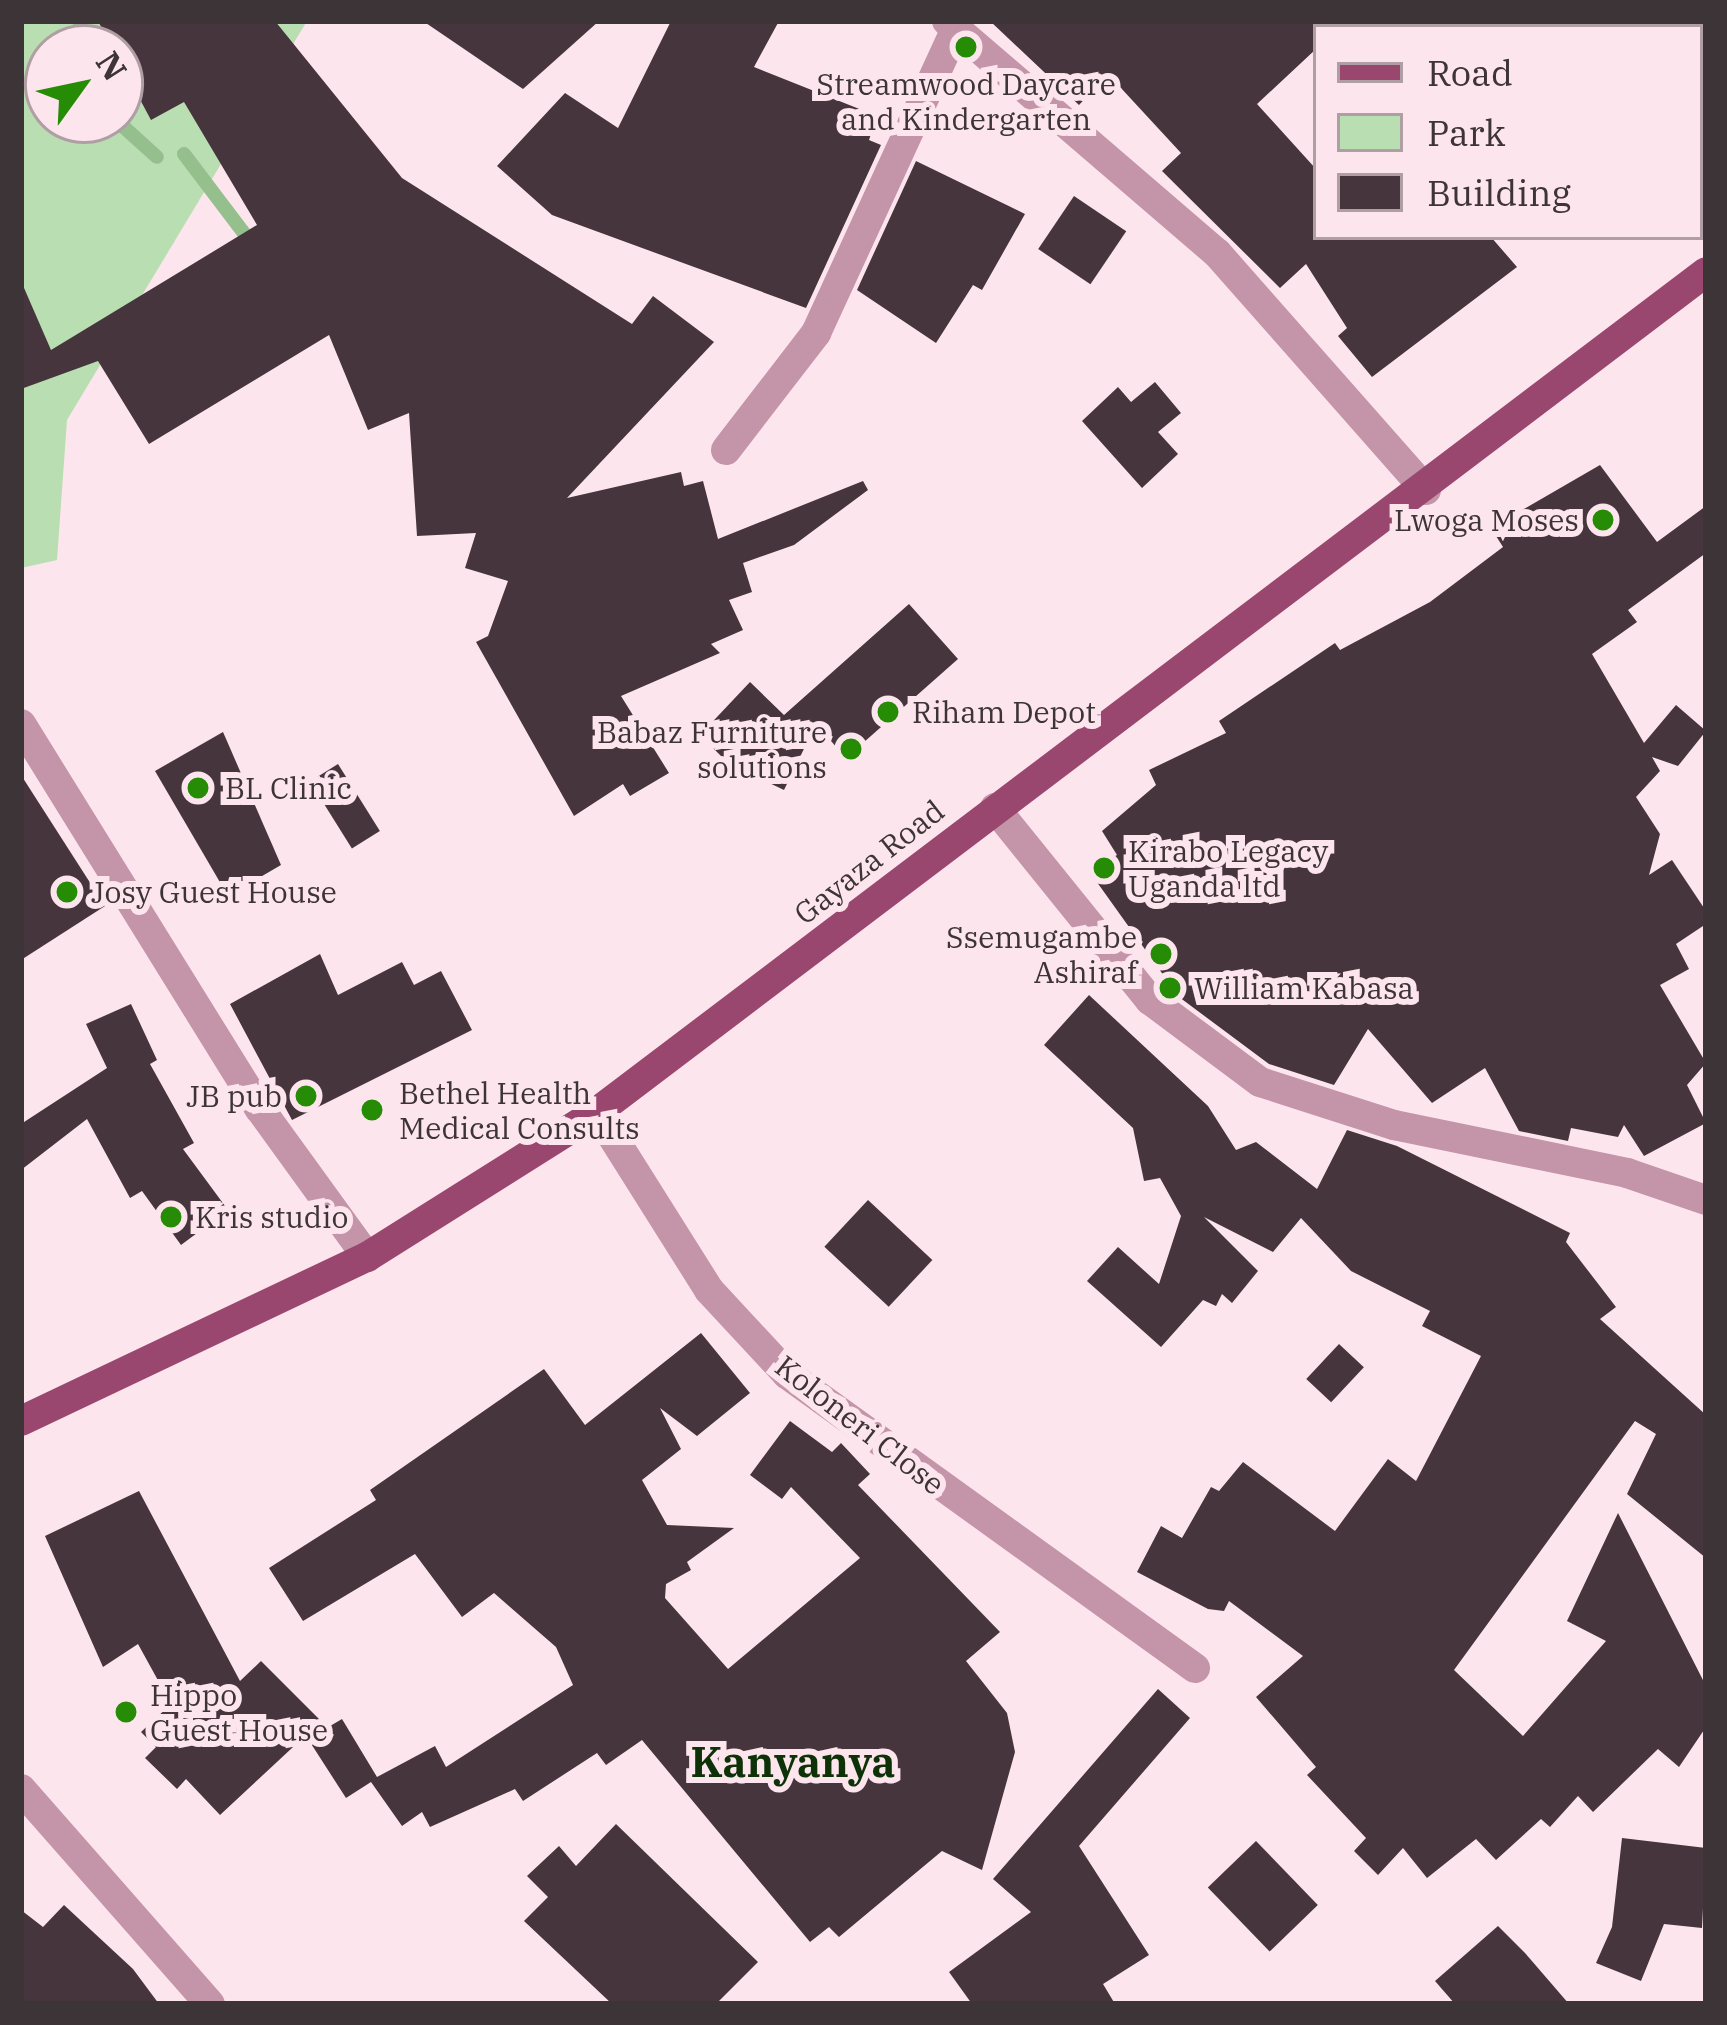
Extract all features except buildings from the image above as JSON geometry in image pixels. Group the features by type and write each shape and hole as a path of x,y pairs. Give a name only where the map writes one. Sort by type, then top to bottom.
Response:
{"main road":[{"name":"Gayaza Road","path":"21,1421 367,1257 597,1112 995,808 1426,490 1706,272"}],"street":[{"path":"726,449 816,333 951,25 1217,253 1426,490"},
{"path":"21,724 260,1109 367,1257"},
{"path":"995,808 1150,1000 1260,1082 1394,1125 1627,1173 1706,1201"},
{"name":"Koloneri Close","path":"597,1112 709,1290 788,1374 1195,1668"},
{"path":"21,1789 210,2004"}],"green space":[{"path":"21,21 307,21 67,420 57,560 21,568"}],"waterway":[{"path":"143,144 157,157"},
{"path":"184,154 252,244"}],"place":[{"name":"Streamwood Daycare and Kindergarten","path":"966,47"},
{"name":"Lwoga Moses","path":"1603,520"},
{"name":"Riham Depot","path":"888,712"},
{"name":"Babaz Furniture solutions","path":"851,749"},
{"name":"BL Clinic","path":"198,788"},
{"name":"Kirabo Legacy Uganda ltd","path":"1104,868"},
{"name":"Josy Guest House","path":"67,892"},
{"name":"Ssemugambe Ashiraf","path":"1161,954"},
{"name":"William Kabasa","path":"1170,988"},
{"name":"JB pub","path":"306,1096"},
{"name":"Bethel Health Medical Consults","path":"372,1110"},
{"name":"Kris studio","path":"171,1217"},
{"name":"Hippo Guest House","path":"126,1712"}],"district":[{"name":"Kanyanya","path":"793,1762"}]}
